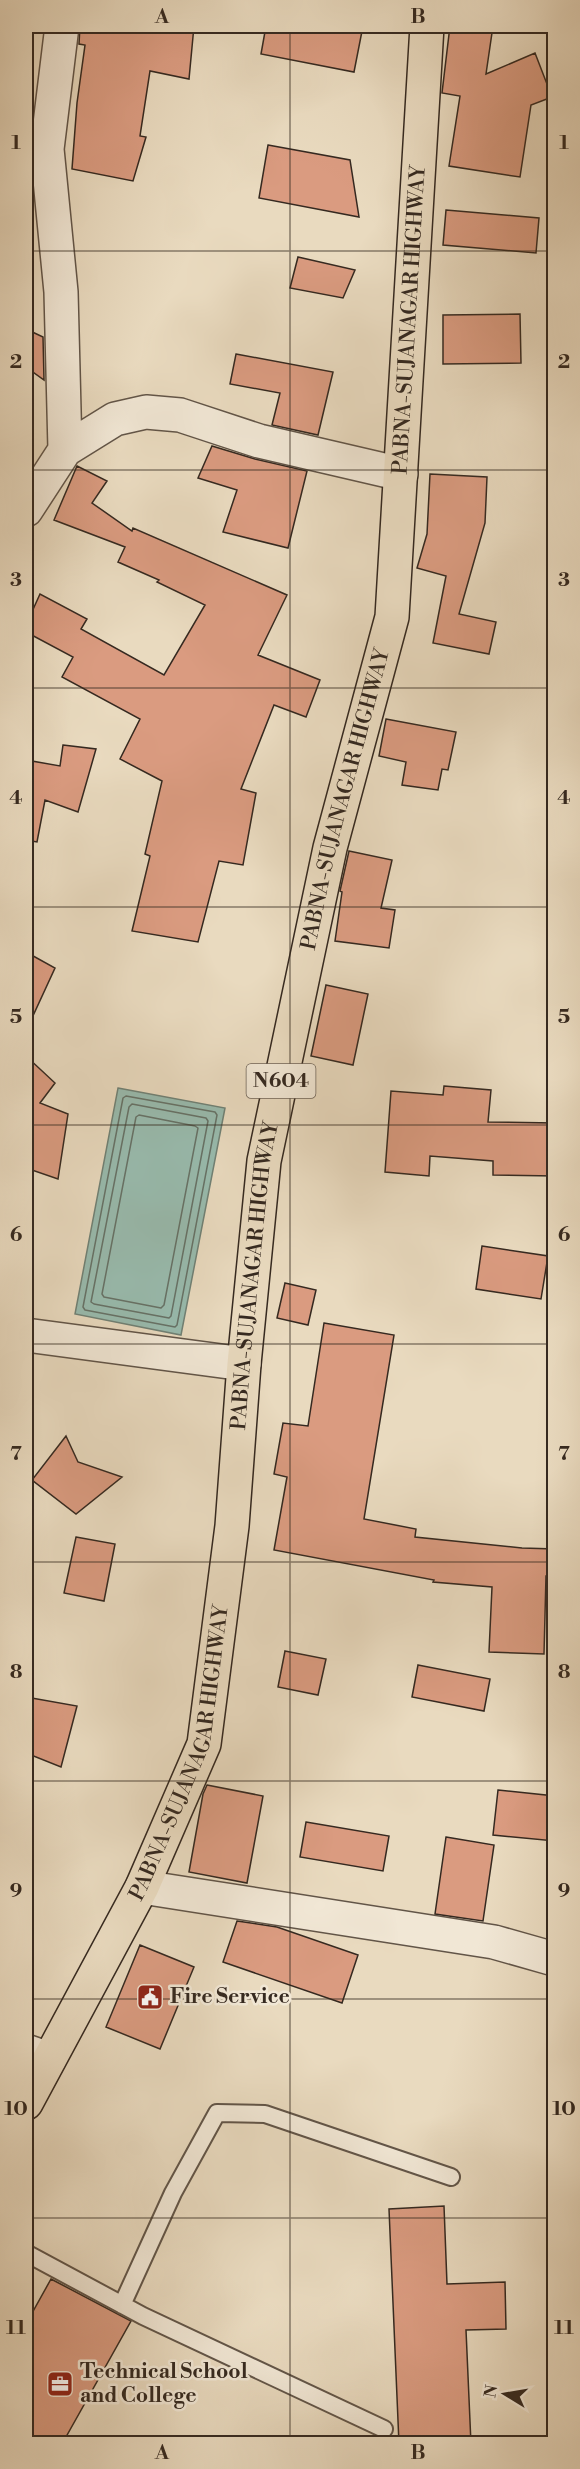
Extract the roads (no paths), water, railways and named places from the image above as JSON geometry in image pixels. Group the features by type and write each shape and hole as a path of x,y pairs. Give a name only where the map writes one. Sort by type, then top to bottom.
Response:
{"highway":[{"name":"PABNA-SUJANAGAR HIGHWAY","path":"26,2103 37,2055 142,1887 204,1744 232,1526 244,1364 264,1161 330,848 392,617 427,26"}],"street":[{"path":"62,26 47,149 62,292 65,450"},
{"path":"26,510 65,450 115,418 146,412 180,415 260,441 401,474"},
{"path":"26,1335 244,1364"},
{"path":"142,1887 494,1942 555,1959"}],"lane":[{"path":"122,2305 173,2193 217,2113 265,2114 451,2177"},
{"path":"26,2253 122,2305 384,2428"}],"water":[{"path":"118,1088 225,1108 181,1335 75,1314"}],"place":[{"name":"Fire Service","path":"150,1997"},
{"name":"Technical School and College","path":"60,2384"}]}
